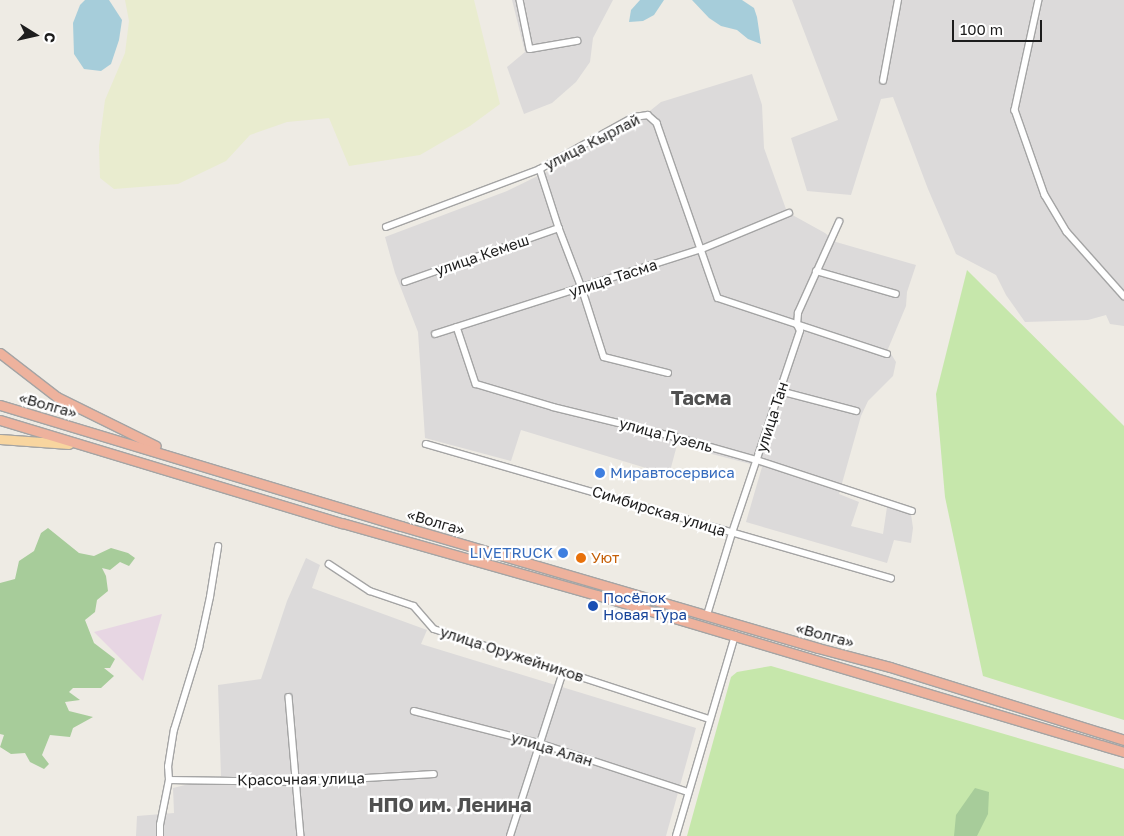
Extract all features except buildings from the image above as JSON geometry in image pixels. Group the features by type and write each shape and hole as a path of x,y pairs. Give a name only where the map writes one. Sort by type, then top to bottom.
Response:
{"highway":[{"path":"0,353 57,397 90,415 190,461"},
{"name":"«Волга»","path":"0,405 401,526 890,667 984,698 1124,740"},
{"name":"«Волга»","path":"0,420 342,523 458,554 1124,752"}],"main road":[{"path":"0,439 42,440 88,446"}],"street":[{"path":"520,0 530,49 577,41"},
{"path":"883,81 898,0"},
{"path":"1039,0 1015,110 1045,195 1067,232 1124,296"},
{"name":"улица Кырлай","path":"386,227 540,169 634,117 648,115 657,123 718,298 797,324"},
{"path":"540,169 604,357 668,373"},
{"name":"улица Тасма","path":"435,334 702,249 789,213"},
{"name":"улица Тан","path":"707,615 732,533 800,332 797,324 798,313 838,222"},
{"name":"улица Кемеш","path":"405,282 559,228"},
{"path":"816,271 896,294"},
{"path":"797,324 887,354"},
{"name":"улица Гузель","path":"456,327 476,384 553,407 668,434 757,460 912,511"},
{"path":"780,391 856,411"},
{"name":"Симбирская улица","path":"426,444 891,578"},
{"path":"160,836 160,825 169,780 168,767 174,730 199,648 218,547"},
{"name":"улица Оружейников","path":"330,564 370,591 414,606 434,628 710,719"},
{"path":"676,836 735,636"},
{"path":"510,836 563,672"},
{"path":"289,697 298,782 301,836"},
{"name":"улица Алан","path":"414,711 539,743 688,792"},
{"name":"Красочная улица","path":"169,780 298,782 434,774"}],"shaded area":[{"path":"512,0 613,0 593,38 590,62 576,82 552,103 524,114 507,67 525,52"},
{"path":"792,0 1124,0 1124,326 1110,324 1106,315 1088,320 1025,322 1006,295 996,275 956,254 928,189 893,97 881,99 851,195 807,191 791,138 838,120"},
{"path":"752,74 762,105 764,148 787,212 825,233 836,242 916,265 907,292 906,306 888,349 896,362 893,376 868,401 861,416 839,494 859,502 851,526 883,534 887,507 911,514 913,528 911,543 894,540 887,563 746,522 762,467 677,445 669,475 521,430 511,461 425,438 418,332 395,273 385,237 507,191 550,170 646,114 661,102"},
{"path":"306,558 320,565 312,588 427,630 421,644 696,728 666,836 136,836 137,816 174,813 173,788 221,776 218,685 261,679 287,601"},
{"path":"162,614 143,681 94,632"}],"green space":[{"path":"125,0 474,0 500,104 470,126 420,155 349,166 329,118 287,122 250,135 226,161 178,184 114,189 100,178 99,146 105,100 125,53 129,21"},
{"path":"967,270 1124,426 1124,720 983,676 945,497 936,394"},
{"path":"48,528 79,553 94,556 111,548 128,553 135,558 129,566 120,562 110,570 102,568 106,576 108,591 97,600 95,612 85,620 94,643 115,659 110,668 104,668 114,676 101,688 73,688 69,692 80,700 65,702 69,711 93,717 73,728 70,737 50,735 42,755 49,764 44,769 30,762 25,753 11,754 0,747 4,735 0,734 0,583 15,579 19,561 34,551 41,533"},
{"path":"771,666 1124,769 1124,836 687,836 731,677 737,672"},
{"path":"975,788 989,792 988,814 977,836 954,836 956,815"}],"water":[{"path":"85,0 109,0 122,20 119,40 111,64 101,71 84,69 74,54 73,23 80,5"},
{"path":"640,0 664,0 654,15 643,21 629,22 631,10"},
{"path":"692,0 742,0 754,8 761,44 748,39 737,30 721,26 709,18"}],"place":[{"name":"Миравтосервиса","path":"600,473"},
{"name":"LIVETRUCK","path":"563,553"},
{"name":"Уют","path":"581,558"},
{"name":"Посёлок Новая Тура","path":"593,606"}],"district":[{"name":"Тасма","path":"701,397"},
{"name":"НПО им. Ленина","path":"450,804"}]}
